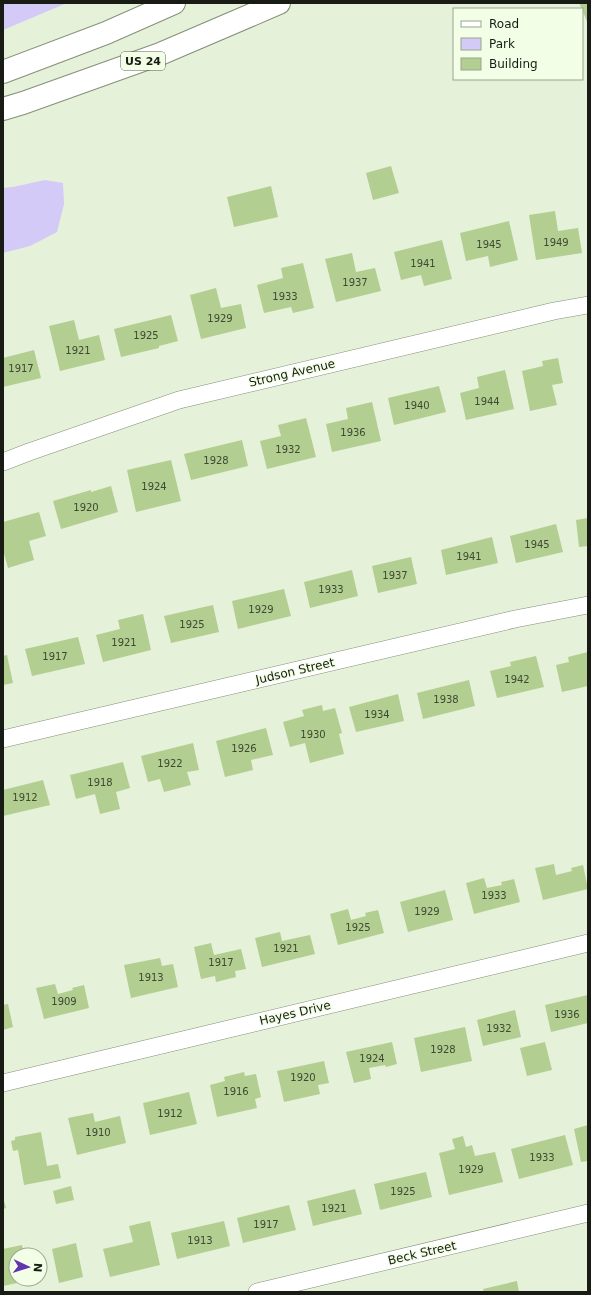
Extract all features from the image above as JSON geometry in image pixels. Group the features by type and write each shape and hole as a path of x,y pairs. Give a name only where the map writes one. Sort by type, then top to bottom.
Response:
{"highway":[{"path":"3,72 106,33 174,3"},
{"name":"US 24","path":"3,109 160,54 279,3"}],"street":[{"name":"Strong Avenue","path":"3,462 179,400 546,312 588,305"},
{"name":"Judson Street","path":"3,739 507,621 588,605"},
{"name":"Hayes Drive","path":"3,1083 588,943"},
{"name":"Beck Street","path":"257,1292 588,1213"}],"green space":[{"path":"3,3 67,3 3,30"},
{"path":"45,180 63,183 64,204 57,232 30,246 3,253 3,188"}],"building":[{"path":"579,3 588,3 588,24 583,8"},
{"path":"391,166 399,193 373,200 366,173"},
{"path":"271,186 278,217 234,227 227,197"},
{"path":"555,211 558,231 578,228 582,253 536,260 529,215"},
{"path":"509,221 518,260 490,267 488,256 466,261 460,233"},
{"path":"442,240 452,279 424,286 421,275 401,280 394,252"},
{"path":"352,253 356,272 375,268 381,291 336,302 325,259"},
{"path":"303,263 314,308 293,313 291,307 264,313 257,285 283,278 281,268"},
{"path":"216,288 221,308 241,304 246,328 201,339 190,295"},
{"path":"171,315 178,341 159,346 159,348 121,357 114,329"},
{"path":"74,320 79,340 99,335 105,360 60,371 49,326"},
{"path":"34,350 41,378 3,387 3,358"},
{"path":"558,358 563,383 552,385 557,405 530,411 522,371 543,366 542,361"},
{"path":"505,370 514,409 466,420 460,393 479,388 477,377"},
{"path":"439,386 446,412 394,425 388,398"},
{"path":"372,402 381,441 332,452 326,424 348,419 346,408"},
{"path":"306,418 316,457 267,469 260,441 281,436 278,425"},
{"path":"242,440 248,466 191,480 184,454"},
{"path":"171,460 181,501 136,512 127,470"},
{"path":"111,486 118,512 61,529 53,501"},
{"path":"39,512 46,536 29,541 34,560 8,568 3,550 3,522"},
{"path":"588,518 588,546 579,547 576,520"},
{"path":"556,524 563,552 516,563 510,536"},
{"path":"492,537 498,563 446,575 441,550"},
{"path":"411,557 417,584 378,593 372,566"},
{"path":"352,570 358,596 310,608 304,582"},
{"path":"284,589 291,616 238,629 232,601"},
{"path":"213,605 219,632 171,643 164,616"},
{"path":"143,614 151,650 103,662 96,635 120,629 118,620"},
{"path":"78,637 85,664 32,676 25,649"},
{"path":"588,652 588,686 562,692 556,665 569,662 568,657"},
{"path":"7,655 13,683 3,685 3,656"},
{"path":"536,656 544,687 497,698 490,671 511,666 510,662"},
{"path":"469,680 475,706 423,719 417,693"},
{"path":"398,694 404,721 356,732 349,707"},
{"path":"322,705 323,711 335,708 342,733 339,734 344,754 310,763 305,743 290,747 283,722 304,716 302,710"},
{"path":"266,728 273,755 251,760 253,770 225,777 216,741"},
{"path":"193,743 199,770 187,772 191,785 164,792 160,779 148,782 141,756"},
{"path":"123,762 130,788 116,792 120,809 100,814 95,794 76,799 70,775"},
{"path":"43,780 50,805 3,816 3,790"},
{"path":"554,864 556,875 572,871 571,868 583,865 588,889 543,900 535,868"},
{"path":"484,878 487,888 502,885 501,882 514,879 520,902 474,914 466,883"},
{"path":"445,890 453,920 408,932 400,902"},
{"path":"348,909 351,920 366,916 365,913 378,910 384,933 338,945 330,914"},
{"path":"280,932 282,941 310,935 315,954 262,967 255,938"},
{"path":"211,943 214,955 241,949 246,969 235,971 236,977 216,982 215,976 201,979 194,947"},
{"path":"160,958 162,966 173,964 178,987 131,998 124,965"},
{"path":"55,984 58,994 84,985 89,1008 44,1019 36,988"},
{"path":"588,995 588,1023 551,1032 545,1005"},
{"path":"8,1004 13,1027 3,1030 3,1005"},
{"path":"515,1010 521,1037 483,1046 477,1020"},
{"path":"465,1027 472,1061 421,1072 414,1038"},
{"path":"392,1042 397,1064 386,1067 385,1065 369,1068 371,1079 354,1083 346,1052"},
{"path":"545,1042 552,1070 527,1076 520,1048"},
{"path":"324,1061 329,1083 318,1085 320,1094 284,1102 277,1071"},
{"path":"244,1072 245,1076 256,1074 261,1097 255,1099 257,1108 217,1117 210,1085 225,1081 224,1077"},
{"path":"189,1092 197,1124 150,1135 143,1103"},
{"path":"93,1113 95,1122 120,1116 126,1143 77,1155 68,1118"},
{"path":"588,1125 588,1161 581,1162 574,1129"},
{"path":"41,1132 47,1166 58,1164 61,1178 24,1185 18,1150 13,1151 11,1141 15,1140 15,1137"},
{"path":"565,1135 573,1165 519,1179 511,1149"},
{"path":"463,1136 466,1147 472,1145 475,1156 495,1152 503,1182 449,1195 439,1153 455,1149 452,1139"},
{"path":"426,1172 432,1197 380,1210 374,1184"},
{"path":"71,1186 74,1200 56,1204 53,1191"},
{"path":"355,1189 362,1214 313,1226 307,1201"},
{"path":"3,1197 6,1208 3,1209"},
{"path":"289,1205 296,1230 243,1243 237,1218"},
{"path":"150,1221 160,1265 110,1277 103,1249 133,1242 129,1226"},
{"path":"224,1221 230,1246 177,1259 171,1233"},
{"path":"76,1243 83,1277 59,1283 52,1249"},
{"path":"8,1248 8,1285 3,1286 3,1249"},
{"path":"517,1281 519,1292 484,1292 483,1289"}]}
